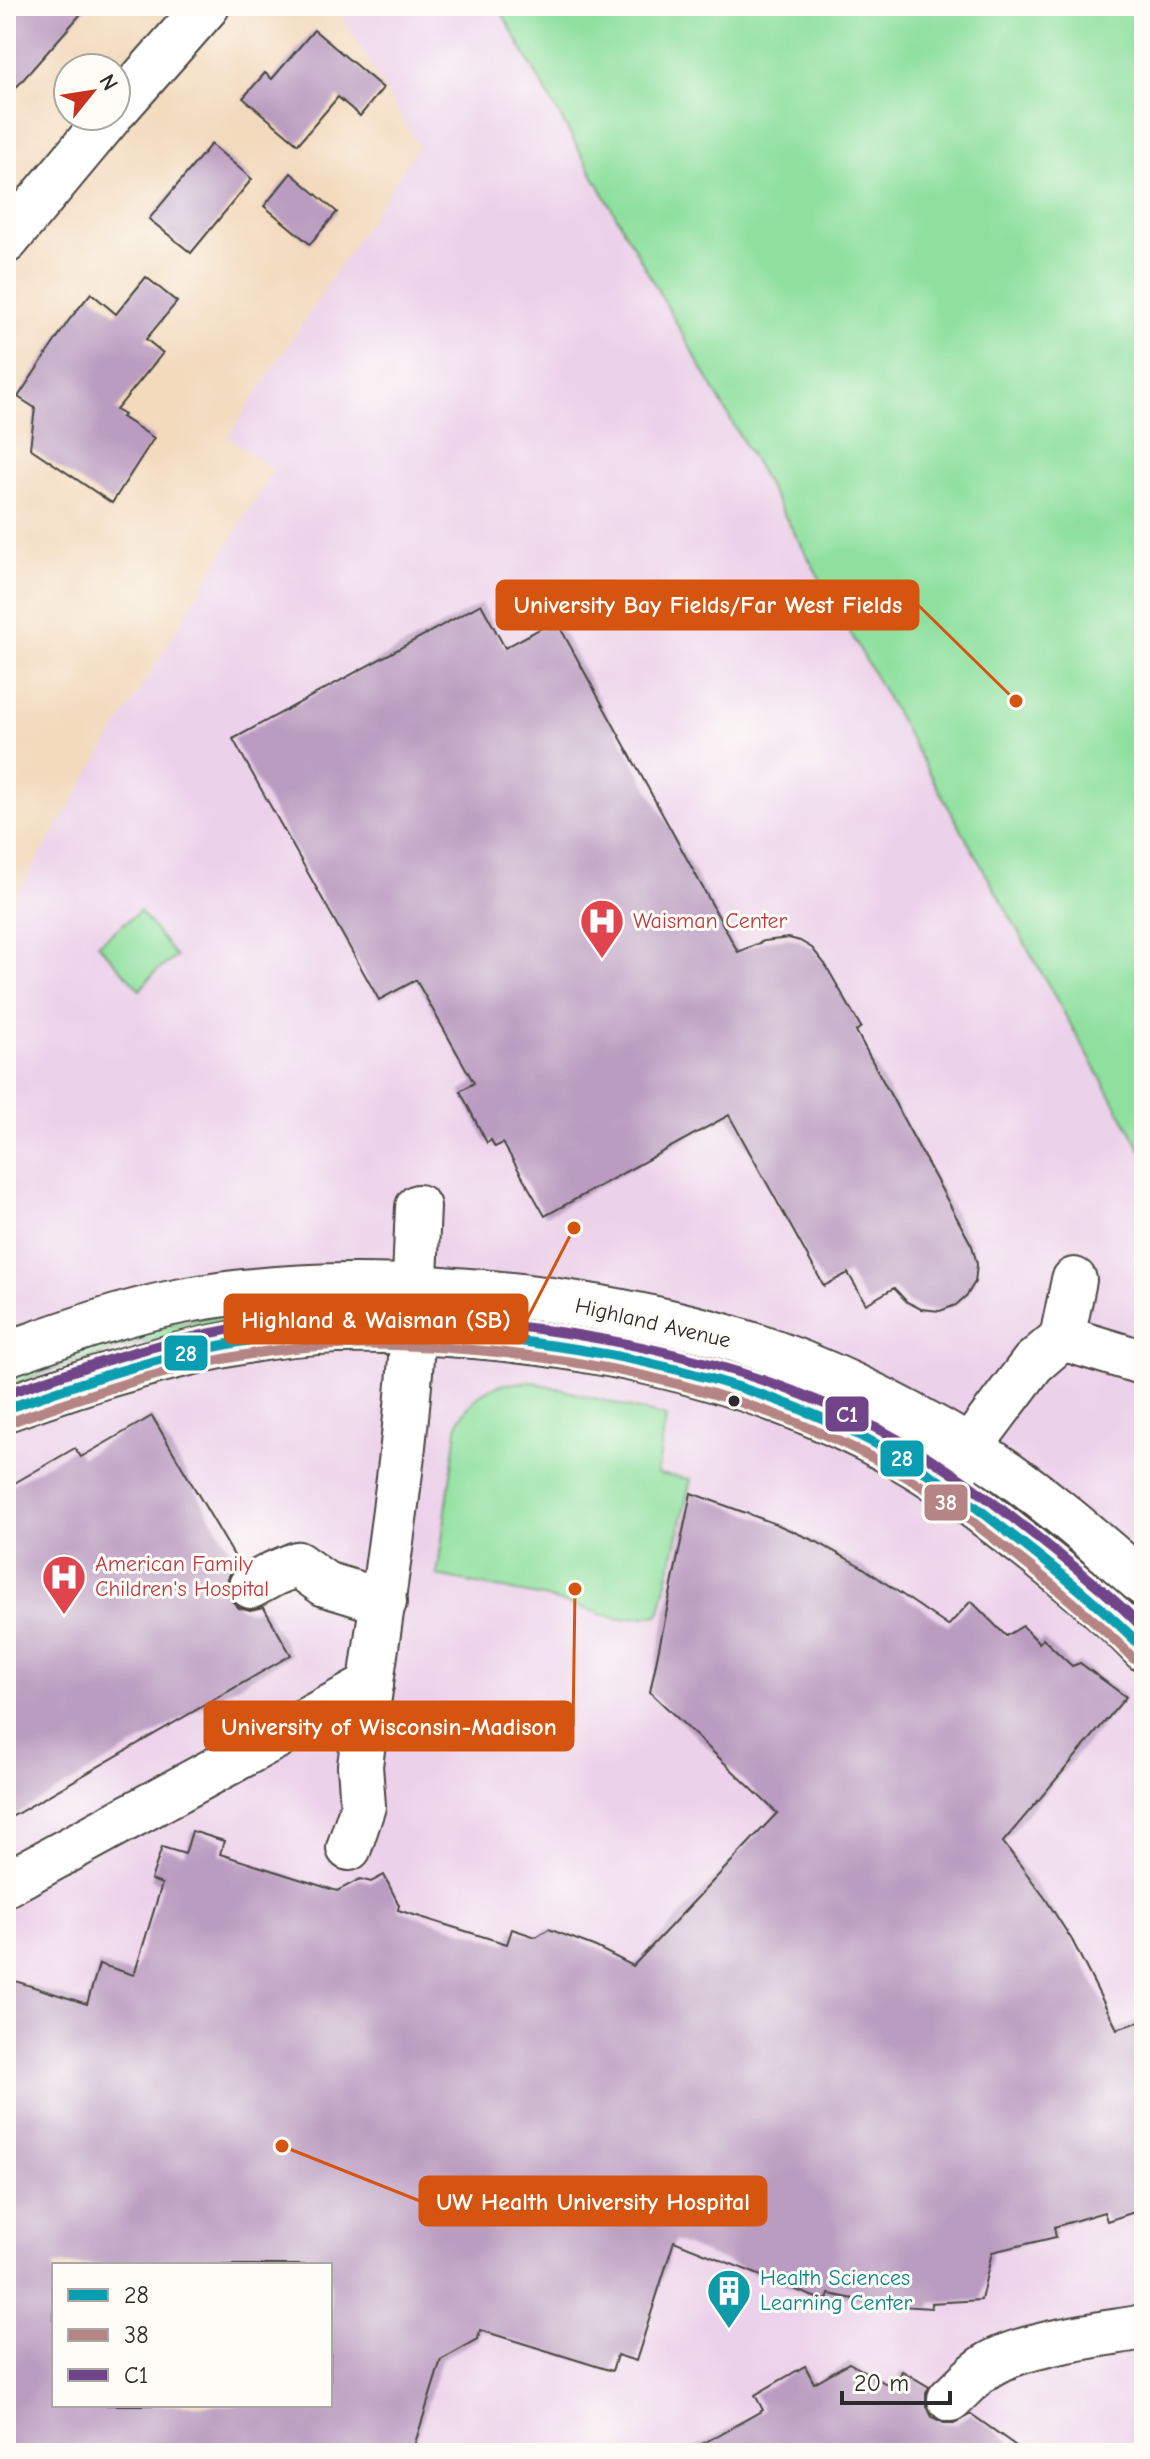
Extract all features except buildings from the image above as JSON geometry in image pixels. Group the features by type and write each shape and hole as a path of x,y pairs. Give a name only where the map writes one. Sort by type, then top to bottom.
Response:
{"street":[{"path":"132,91 207,6"},
{"path":"6,241 97,132"},
{"path":"349,1848 363,1806 360,1766 384,1602 408,1398 414,1332 418,1207"},
{"path":"947,1486 969,1448 1033,1363 1062,1338 1074,1280"},
{"name":"Highland Avenue","path":"6,1354 120,1316 182,1301 300,1287 415,1287 508,1296 594,1308 695,1328 834,1377 919,1419 1002,1469 1096,1541 1144,1584"},
{"name":"Highland Avenue","path":"6,1409 110,1374 270,1337 414,1332 502,1338 582,1349 694,1374 777,1400 849,1430 902,1458 947,1486 1052,1567 1144,1649"},
{"path":"1062,1338 1138,1361"},
{"path":"251,1586 297,1564 325,1584 384,1602"},
{"path":"6,1884 371,1685"},
{"path":"950,2399 985,2367 1023,2350 1144,2327"}],"shaded area":[{"path":"336,6 1144,6 1144,2453 6,2453 6,912 273,470 228,437 418,146"}],"green space":[{"path":"497,6 1144,6 1144,1155 502,13"},
{"path":"140,911 176,957 154,973 140,990 98,944"},
{"path":"304,1302 306,1315 136,1344 6,1387 6,1370 124,1331"},
{"path":"533,1382 666,1417 657,1474 691,1479 659,1615 620,1619 543,1597 437,1576 458,1422 473,1401 489,1389"}],"transit line":[{"name":"C1","path":"6,1394 148,1348 220,1331 293,1320 370,1316 446,1319 609,1340 719,1366 826,1404 877,1428 982,1494 1092,1581 1144,1629"},
{"name":"28","path":"6,1409 169,1357 269,1337 325,1331 381,1330 464,1335 548,1345 658,1365 712,1379 817,1416 917,1467 1042,1559 1144,1649"},
{"name":"38","path":"11,1422 150,1376 222,1359 295,1348 371,1345 497,1352 658,1379 762,1410 813,1430 910,1479 1034,1570 1134,1659"}],"place":[{"name":"University Bay Fields/Far West Fields","path":"1016,701"},
{"name":"Waisman Center","path":"602,960"},
{"name":"Highland & Waisman (SB)","path":"574,1228"},
{"name":"University of Wisconsin-Madison","path":"575,1589"},
{"name":"American Family Children's Hospital","path":"64,1616"},
{"name":"UW Health University Hospital","path":"282,2146"},
{"name":"Health Sciences Learning Center","path":"729,2330"}]}
